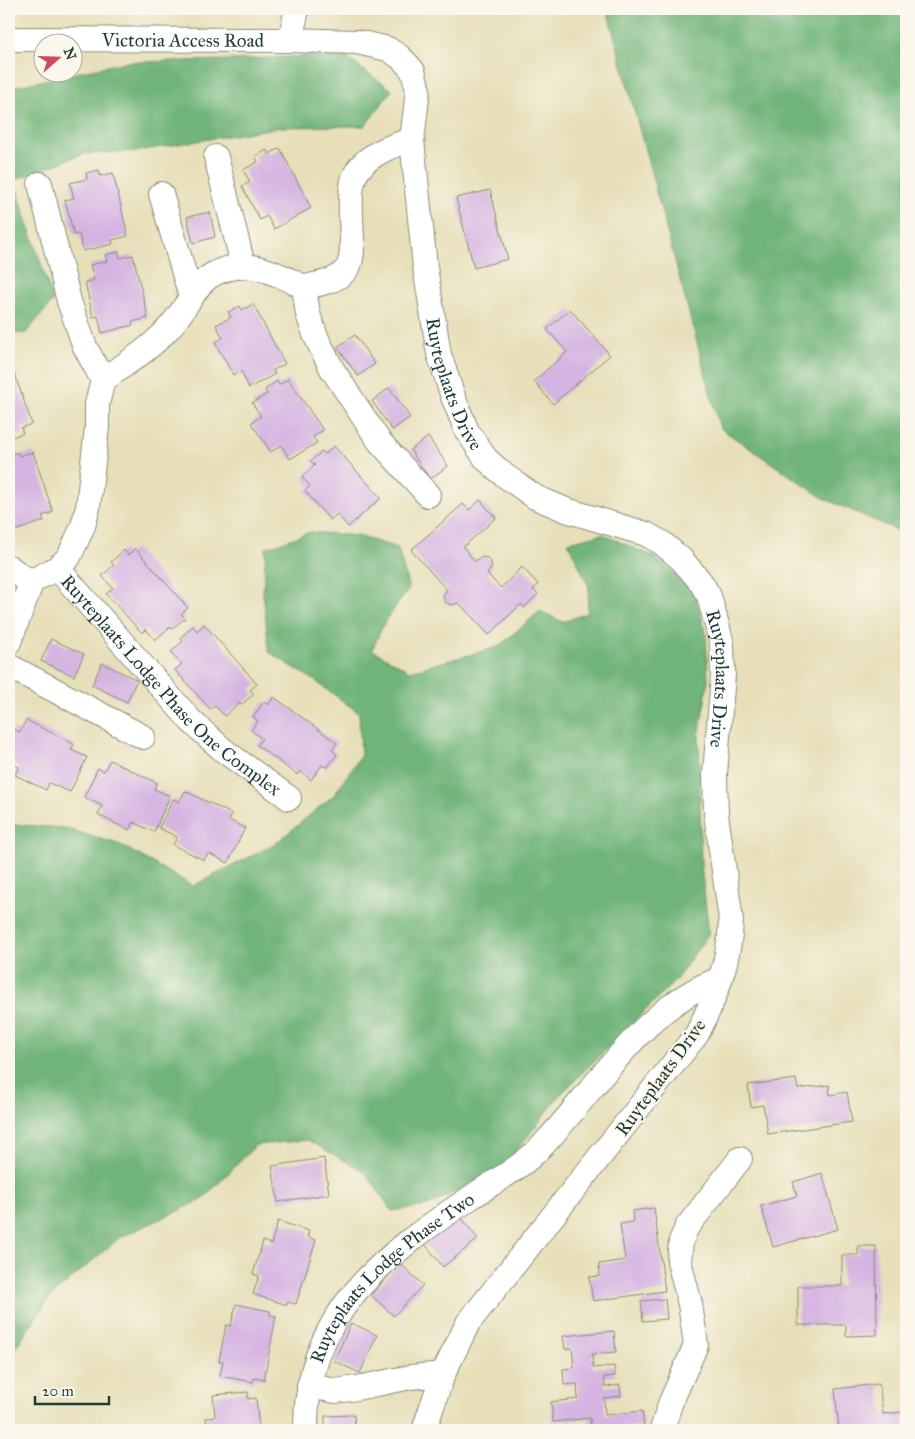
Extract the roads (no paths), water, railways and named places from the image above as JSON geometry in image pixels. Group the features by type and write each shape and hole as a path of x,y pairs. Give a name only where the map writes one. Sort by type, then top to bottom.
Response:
{"street":[{"path":"290,40 297,9"},
{"name":"Victoria Access Road","path":"9,39 357,42"},
{"name":"Ruyteplaats Drive","path":"357,42 388,49 400,57 413,71 418,90 412,140 425,267 439,354 453,397 467,431 492,464 504,475 536,497 566,510 646,534 662,543 681,559 700,581 709,596 722,644 723,675 715,773 716,814 731,920 726,963 720,979 697,1034 468,1323 443,1374 424,1430"},
{"path":"40,184 69,301 85,347 103,380 141,353 166,332 203,282 214,273 230,267 243,265 265,269 304,286 324,283 348,269 352,256 352,185 359,167 392,145 412,140"},
{"path":"216,157 243,265"},
{"path":"161,194 191,297"},
{"path":"304,286 308,314 316,337 332,369 379,441 428,495"},
{"name":"Ruyteplaats Lodge Phase One Complex","path":"9,642 32,581 57,568 69,557 84,526 95,445 97,404 103,380"},
{"name":"Ruyteplaats Lodge Phase One Complex","path":"9,567 32,581"},
{"name":"Ruyteplaats Lodge Phase One Complex","path":"57,568 191,720 223,750 289,798"},
{"path":"9,666 142,737"},
{"name":"Ruyteplaats Lodge Phase Two","path":"306,1430 309,1386 315,1362 323,1342 338,1316 367,1277 424,1228 537,1151 622,1050 680,998 693,990 720,979"},
{"path":"662,1430 670,1404 696,1345 690,1304 679,1261 681,1241 687,1227 740,1160"},
{"name":"Ruyteplaats Lodge Phase Two","path":"309,1386 336,1391 443,1374"}]}
